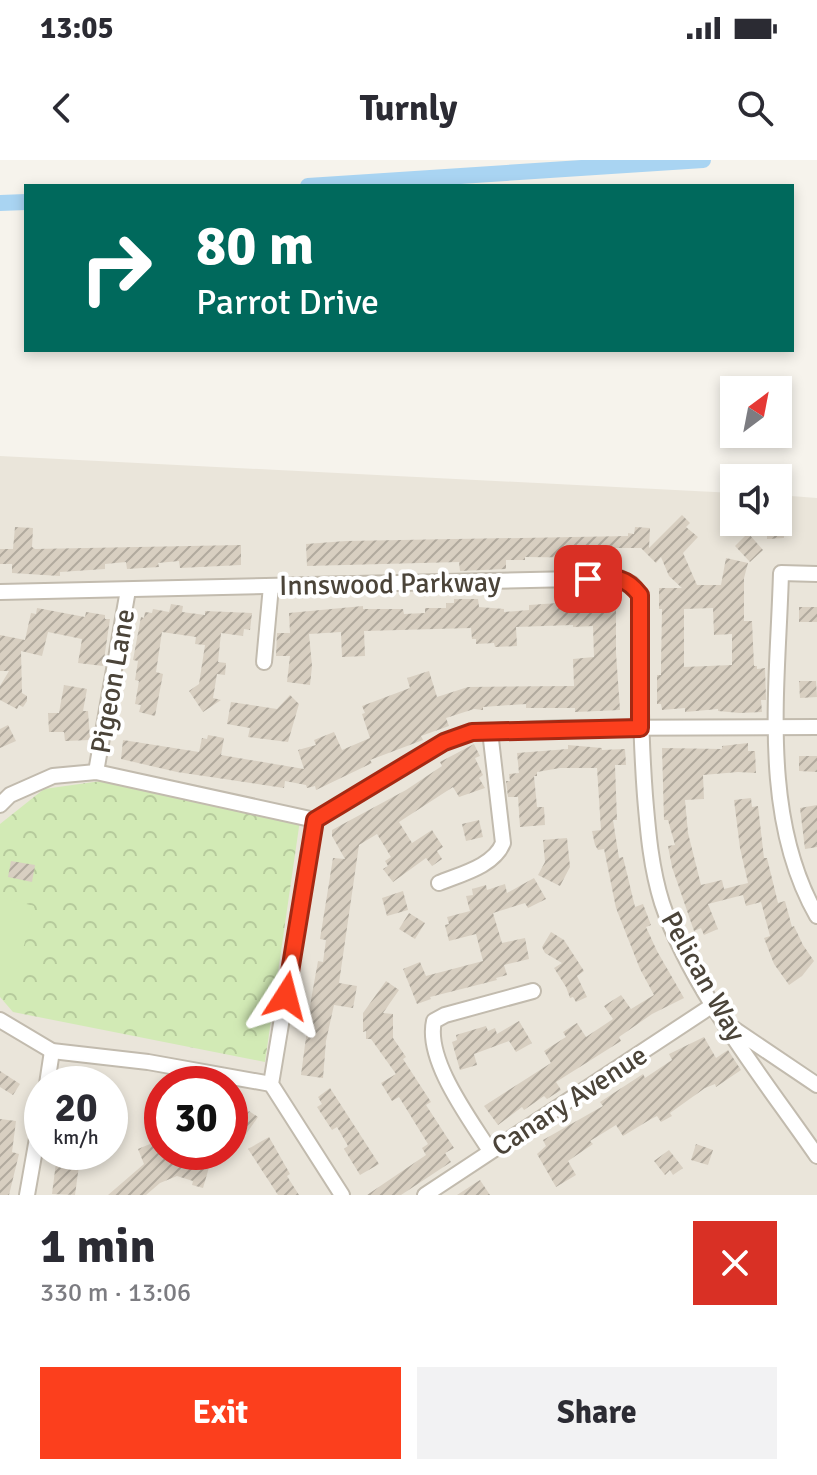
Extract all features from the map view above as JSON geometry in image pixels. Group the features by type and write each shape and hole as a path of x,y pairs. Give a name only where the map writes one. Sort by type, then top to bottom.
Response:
{"street":[{"path":"817,574 781,573 777,729 781,815 803,891 817,916"},
{"name":"Innswood Parkway","path":"0,592 620,578 632,584 640,595 640,728"},
{"path":"264,662 271,586"},
{"name":"Pigeon Lane","path":"96,772 128,590"},
{"path":"0,805 10,795 53,776 96,772 315,820 444,742 472,732 817,727"},
{"name":"Pelican Way","path":"640,728 649,851 663,904 713,1005 817,1156"},
{"path":"439,883 487,862 499,854 503,843 490,731"},
{"path":"315,820 271,1084 342,1195"},
{"path":"490,1151 445,1079 432,1030 434,1021 445,1015 533,991"},
{"name":"Canary Avenue","path":"425,1195 713,1005"},
{"path":"0,1020 52,1051 148,1062 271,1084"},
{"path":"727,1024 817,1085"},
{"path":"50,1066 52,1051"},
{"path":"27,1195 31,1170"}],"shaded area":[{"path":"0,456 720,492 720,536 792,536 792,496 817,498 817,1195 0,1195"}],"green space":[{"path":"101,781 300,820 265,1062 13,1012 0,997 0,824 44,789"},
{"path":"0,897 34,906 18,969 0,965"}],"building":[{"path":"682,515 690,523 686,527 698,537 683,553 697,585 721,585 726,558 748,563 744,578 744,621 752,621 754,666 757,669 765,668 766,700 761,700 762,712 740,713 718,709 685,712 685,708 662,710 661,704 657,704 657,675 661,675 662,609 659,609 659,588 682,588 669,576 661,557 656,563 641,548 613,548 613,558 525,557 525,560 506,560 506,569 460,571 459,562 307,566 306,544 628,536 628,533 634,534 635,527 650,528 649,548","holes":["713,608 714,635 732,634 732,665 684,667 684,609"]},
{"path":"15,527 33,528 32,547 35,549 241,545 241,565 180,568 179,561 158,563 159,567 127,569 126,562 105,564 105,569 60,572 60,576 12,573 12,564 0,564 0,549 13,549"},
{"path":"745,536 751,536 763,550 750,562 735,546"},
{"path":"767,536 784,536 784,538 767,539"},
{"path":"454,599 478,599 479,607 504,609 504,612 529,610 529,605 602,600 603,608 616,607 620,710 575,712 575,708 526,708 526,704 474,709 446,718 449,726 421,736 423,740 370,760 372,763 316,790 315,786 307,788 306,785 285,781 284,788 177,772 121,759 123,740 199,752 202,738 207,739 208,735 224,738 221,755 304,769 298,750 316,745 314,740 334,732 342,750 370,738 362,706 410,688 407,678 429,671 437,697 468,687 574,686 573,659 594,657 593,626 573,625 516,627 517,646 495,647 494,643 476,644 471,628 364,631 365,656 342,657 341,632 309,634 310,685 287,682 290,656 276,656 277,633 290,633 289,613 363,606 363,609 403,609 404,614 425,613 425,608 446,608 446,603 454,603"},
{"path":"171,604 183,606 182,612 205,615 205,611 252,613 250,630 244,629 243,636 221,633 218,662 226,663 225,675 217,674 213,698 221,700 203,712 189,691 199,684 205,645 195,644 196,637 162,632 156,672 163,674 155,716 139,712 141,705 135,704 139,681 135,680 138,661 133,660 141,617 144,618 145,612 152,613 153,609 169,612"},
{"path":"799,607 817,607 817,622 799,622"},
{"path":"37,608 85,617 86,612 105,615 105,619 110,619 103,666 78,663 82,639 48,632 42,656 21,651 22,693 27,696 27,701 17,709 0,700 0,686 9,671 0,671 0,635 25,640 31,613 36,614"},
{"path":"799,681 816,681 817,697 800,698"},
{"path":"64,685 87,689 83,711 88,711 90,740 65,741 64,732 49,732 48,713 59,713"},
{"path":"290,695 299,704 288,742 248,737 250,728 227,724 231,702 277,709"},
{"path":"8,725 16,741 0,748 0,729"},
{"path":"748,743 748,751 755,751 756,773 703,775 704,799 685,800 688,833 701,885 722,880 724,889 748,883 734,800 751,798 752,807 758,806 764,858 767,858 778,903 785,901 792,927 814,961 802,976 789,985 774,964 764,938 770,936 761,902 746,906 743,895 708,904 718,929 704,935 701,928 694,931 668,846 675,845 668,820 664,820 662,748 722,749 722,746"},
{"path":"474,744 480,756 475,758 483,775 479,778 485,788 459,797 453,787 399,822 412,843 432,830 443,847 437,851 442,859 432,866 426,858 393,882 383,869 388,866 385,861 391,857 377,834 359,845 339,983 357,986 353,1008 334,1005 326,1041 323,1078 301,1075 318,961 323,962 326,940 320,939 333,858 345,859 332,836 332,830 406,790 442,766 440,762"},
{"path":"568,745 602,750 625,749 626,765 615,765 617,820 613,820 619,858 623,857 635,907 643,904 651,925 646,927 684,998 652,1014 619,1037 621,1041 556,1082 561,1090 547,1099 544,1096 524,1110 522,1107 498,1125 484,1106 551,1063 544,1051 566,1037 563,1032 577,1023 586,1037 613,1019 604,1006 621,995 631,1009 654,995 640,969 616,908 604,849 598,850 595,845 592,831 601,830 597,768 560,768 537,772 534,776 537,807 544,807 545,825 520,827 518,797 508,797 506,781 510,781 509,774 519,773 517,753 568,749"},
{"path":"799,756 817,756 817,772 799,771"},
{"path":"817,805 817,847 805,849 800,808"},
{"path":"479,820 483,837 466,841 462,824"},
{"path":"567,838 570,867 560,886 538,875 545,862 543,840"},
{"path":"11,861 35,865 32,882 8,877"},
{"path":"534,878 546,899 528,908 525,903 493,913 502,943 525,938 529,959 504,965 507,975 497,980 430,997 417,1004 403,969 420,962 426,976 483,961 476,934 449,941 445,925 449,924 447,917 470,911 466,896 473,895 472,889 486,885 487,890 505,884 507,893"},
{"path":"403,891 408,910 387,916 382,898"},
{"path":"409,913 425,923 415,939 399,929"},
{"path":"551,932 564,940 584,971 577,976 587,997 576,1002 573,997 570,998 554,968 562,963 545,953 542,947"},
{"path":"386,981 399,990 383,1013 393,1014 393,1038 431,1102 426,1105 454,1148 445,1153 451,1162 401,1195 367,1195 426,1155 422,1148 428,1144 399,1097 392,1101 381,1083 396,1074 371,1039 366,1039 366,1031 363,1032 363,1013"},
{"path":"519,1021 532,1043 516,1052 509,1041 474,1054 477,1065 460,1070 452,1042 457,1040 456,1035 486,1026 488,1031 495,1028 497,1034"},
{"path":"704,1037 716,1058 728,1050 741,1070 716,1087 715,1084 705,1088 661,1122 657,1116 623,1136 616,1125 590,1141 593,1144 568,1161 576,1175 556,1187 537,1154 546,1146 543,1140 603,1106 600,1102 643,1074 645,1078 672,1060 669,1054"},
{"path":"0,1071 20,1084 13,1095 0,1087"},
{"path":"330,1088 379,1164 360,1175 344,1149 348,1146 337,1127 332,1130 317,1107 322,1104 318,1097"},
{"path":"248,1112 258,1117 248,1131"},
{"path":"0,1119 16,1121 12,1152 19,1154 9,1195 0,1195"},
{"path":"269,1137 299,1195 278,1195 248,1149"},
{"path":"696,1144 713,1150 708,1165 691,1160"},
{"path":"144,1146 144,1164 138,1149"},
{"path":"669,1150 683,1168 673,1175 670,1170 665,1175 654,1161"},
{"path":"144,1164 144,1170 208,1170 203,1188 177,1176 160,1183 146,1195 108,1195"},
{"path":"55,1170 78,1170 75,1195 52,1194"},
{"path":"480,1180 490,1195 457,1195"}],"waterway":[{"path":"338,184 703,160"},
{"path":"0,203 24,202"}],"route":[{"path":"286,996 315,820 444,742 472,732 640,728 640,595 632,584 620,578 588,579"}]}
